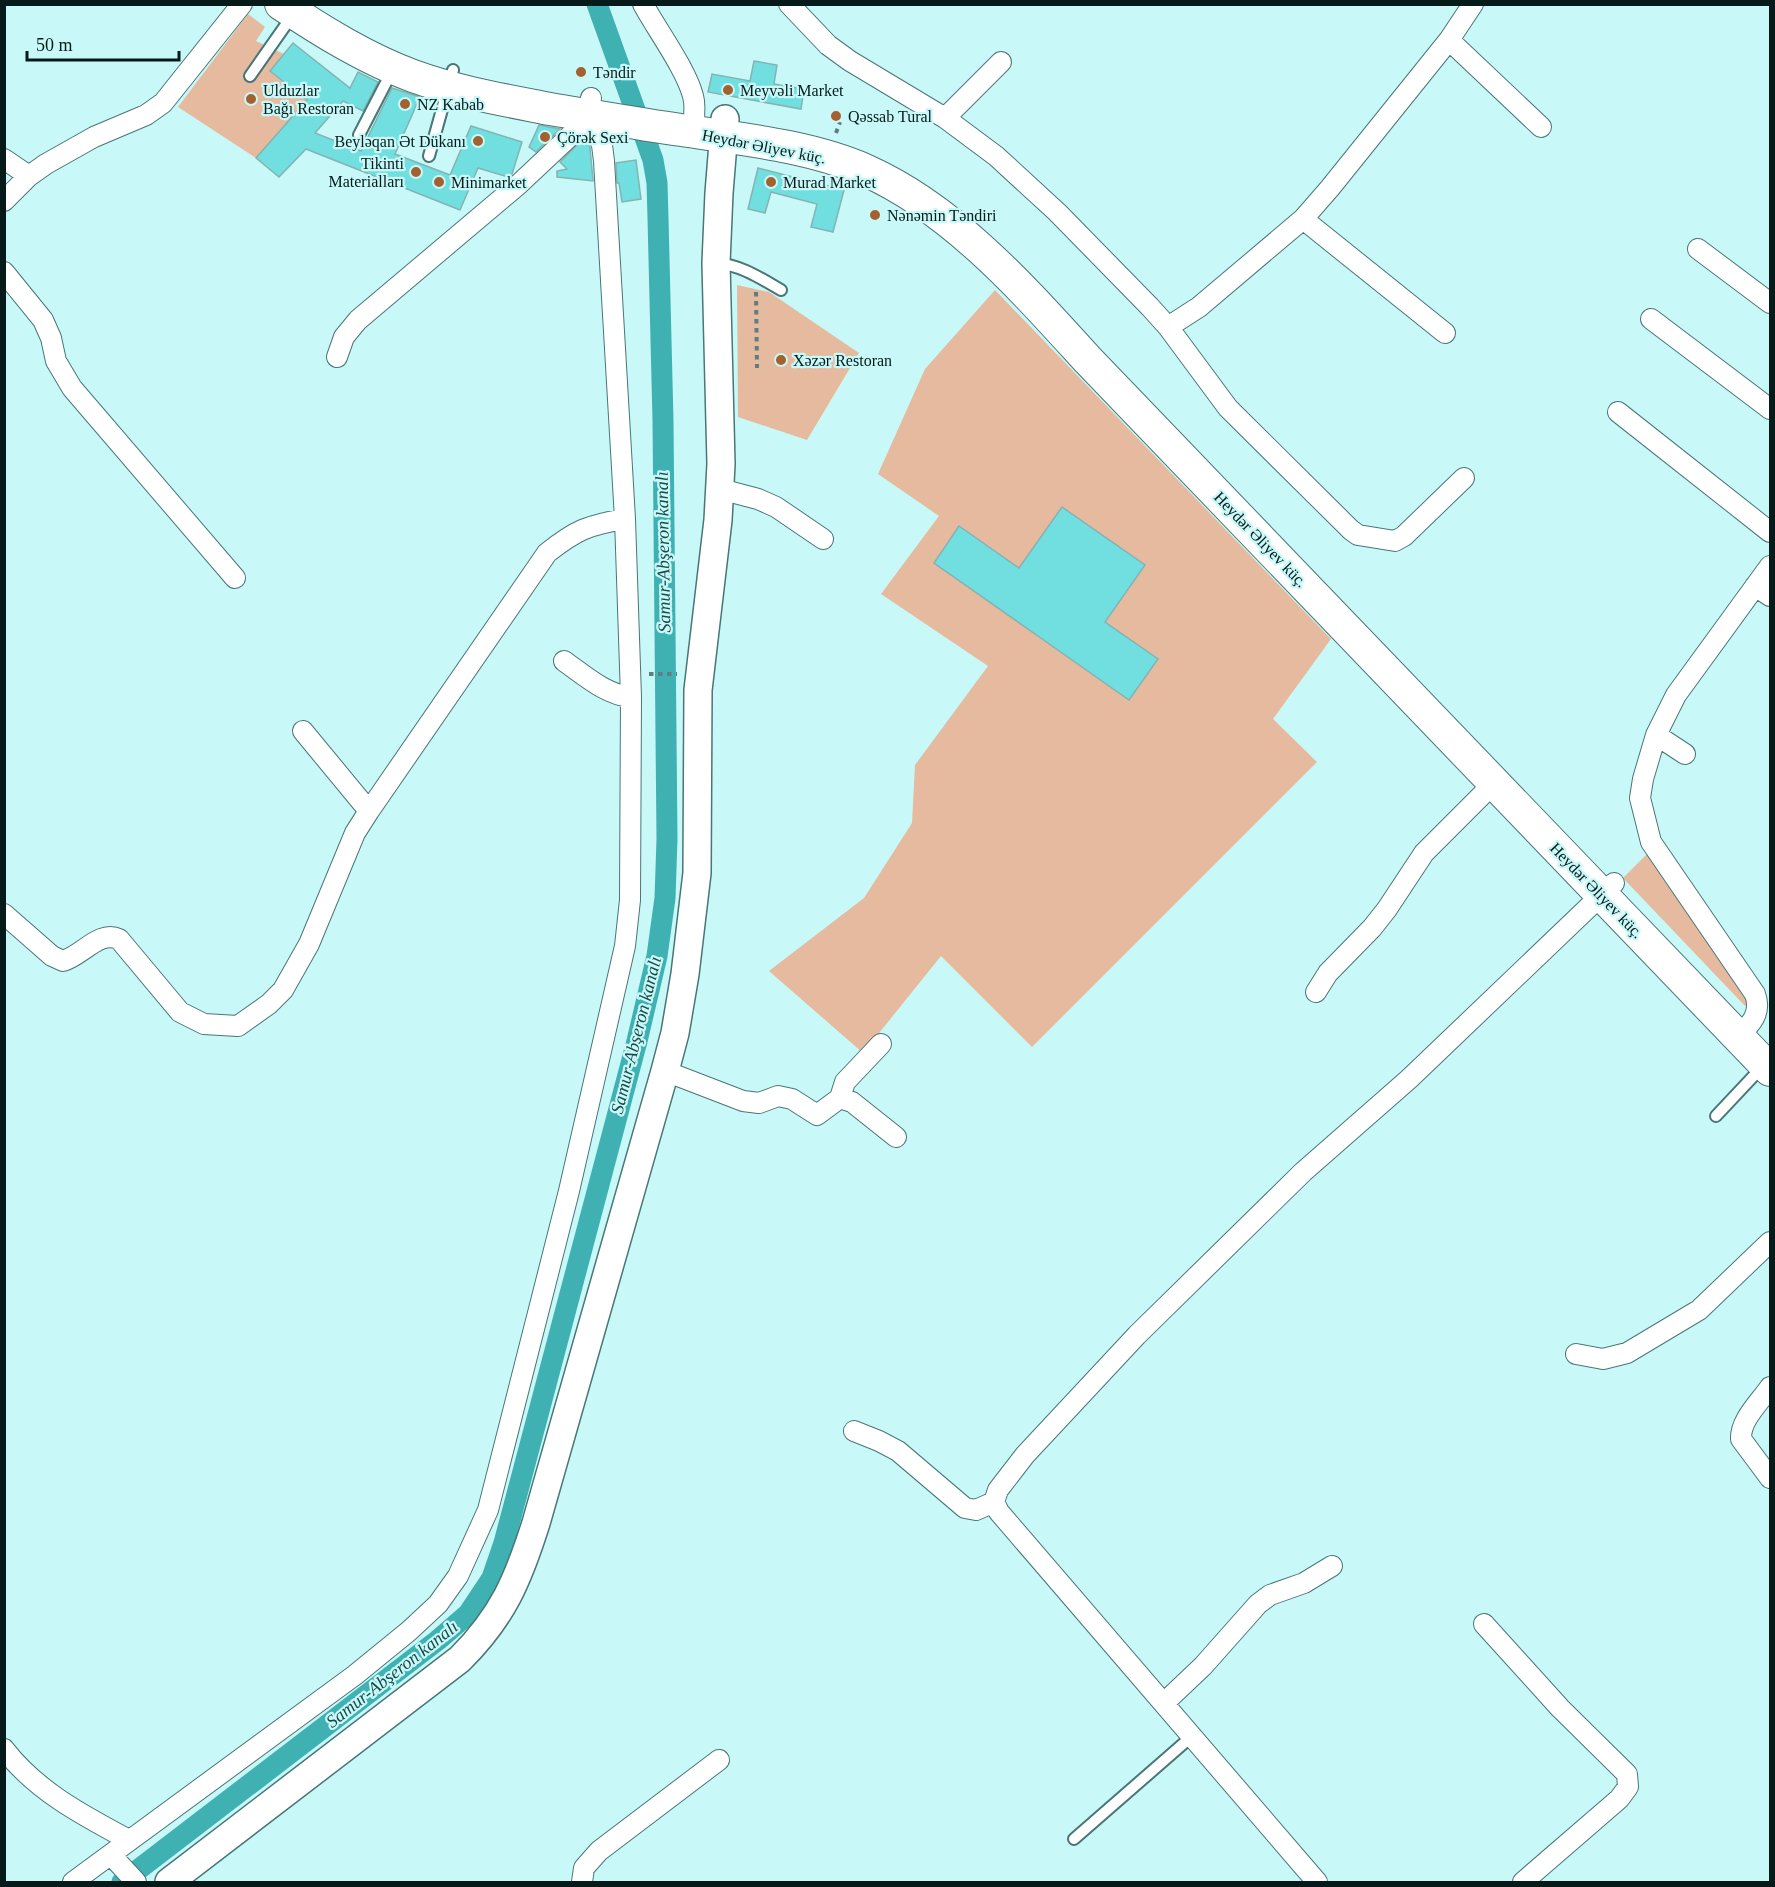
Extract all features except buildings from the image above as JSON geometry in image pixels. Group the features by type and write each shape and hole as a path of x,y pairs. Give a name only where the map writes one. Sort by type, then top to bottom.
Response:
{"main road":[{"path":"296,7 371,58 394,68 451,79 537,89 595,108 701,124"},
{"path":"296,7 422,60 451,79"},
{"name":"Heydər Əliyev küç.","path":"701,124 865,170 902,189 961,232 1027,293 1495,782 1760,1035"},
{"name":"Heydər Əliyev küç.","path":"701,124 798,132 834,140 878,156 939,192 1010,251 1608,889"}],"street":[{"path":"4,201 29,176 46,164 94,137 146,116 164,103 242,4"},
{"path":"169,1882 460,1659 494,1622 509,1596 537,1523 675,1033 685,974 697,873 698,690 720,489 716,263 701,124 687,82 643,4"},
{"path":"789,4 828,45 850,62 945,118 996,156 1057,212 1168,327 1228,408 1358,535 1395,541 1404,536 1464,478"},
{"path":"1168,327 1198,307 1303,219 1449,40 1473,4"},
{"path":"1449,40 1541,127"},
{"path":"945,118 1001,62"},
{"path":"337,357 344,337 358,320 519,184 568,138 595,108"},
{"path":"73,1882 355,1675 409,1630 438,1604 458,1576 488,1510 568,1191 625,946 630,900 631,697 625,519 606,180 595,108"},
{"path":"4,159 29,176"},
{"path":"1303,219 1445,333"},
{"path":"1698,249 1770,303"},
{"path":"4,272 44,320 56,361 72,388 235,578"},
{"path":"1651,319 1770,409"},
{"path":"1618,412 1770,532"},
{"path":"720,489 758,499 776,507 823,539"},
{"path":"4,914 52,956 63,961 73,958 104,936 112,935 119,939 180,1012 204,1024 238,1026 269,1004 283,990 309,944 356,833 369,811 548,553 571,534 595,524 625,519"},
{"path":"1760,1035 1755,994 1651,842 1640,798 1656,735 1676,695 1763,591 1770,566"},
{"path":"564,661 608,691 618,696 631,697"},
{"path":"303,732 369,811"},
{"path":"1656,735 1685,754"},
{"path":"1316,992 1328,973 1372,928 1387,909 1424,853 1495,782"},
{"path":"1317,1882 999,1512 994,1502 998,1490 1025,1455 1137,1335 1303,1172 1409,1079 1608,889"},
{"path":"665,1071 743,1101 759,1103 778,1096 792,1099 817,1115 840,1098 845,1082 881,1044"},
{"path":"840,1098 852,1102 896,1137"},
{"path":"1576,1354 1603,1359 1627,1353 1699,1310 1770,1242"},
{"path":"1770,1387 1744,1424 1741,1439 1770,1478"},
{"path":"854,1431 898,1451 965,1508 976,1510 994,1502"},
{"path":"1164,1703 1203,1666 1258,1604 1270,1595 1305,1583 1332,1566"},
{"path":"1484,1624 1560,1708 1627,1774 1628,1787 1619,1799 1523,1882"},
{"path":"4,1749 17,1766 43,1790 129,1840"},
{"path":"582,1882 584,1868 599,1851 719,1760"},
{"path":"111,1854 136,1882"}],"lane":[{"path":"250,76 296,7"},
{"path":"359,135 394,68"},
{"path":"429,156 451,79"},
{"path":"716,263 731,264 781,290"},
{"path":"1716,1116 1760,1035"},
{"path":"1074,1839 1191,1737"}],"path":[{"path":"756,276 757,368"},
{"path":"646,675 680,674"}],"shaded area":[{"path":"248,14 265,27 256,41 284,54 270,71 307,100 256,158 178,107"},
{"path":"737,285 769,292 859,353 807,440 738,417"},
{"path":"995,290 1331,639 1273,719 1317,762 1032,1047 941,956 863,1053 769,971 864,898 912,823 915,765 988,666 881,594 939,516 878,474 925,369"},
{"path":"1647,854 1752,1000 1745,1006 1623,878"}],"waterway":[{"name":"Samur-Abşeron kanalı","path":"122,1882 438,1640 468,1614 492,1578 504,1543 637,1041 657,956 665,898 667,839 663,421 657,183 653,160 597,4"}],"place":[{"name":"Təndir","path":"581,72"},
{"name":"Meyvəli Market","path":"728,90"},
{"name":"Ulduzlar Bağı Restoran","path":"251,99"},
{"name":"NZ Kabab","path":"405,104"},
{"name":"Qəssab Tural","path":"836,116"},
{"name":"Çörək Sexi","path":"545,137"},
{"name":"Beyləqan Ət Dükanı","path":"478,141"},
{"name":"Tikinti Materialları","path":"416,172"},
{"name":"Minimarket","path":"439,182"},
{"name":"Murad Market","path":"771,182"},
{"name":"Nənəmin Təndiri","path":"875,215"},
{"name":"Xəzər Restoran","path":"781,360"}]}
